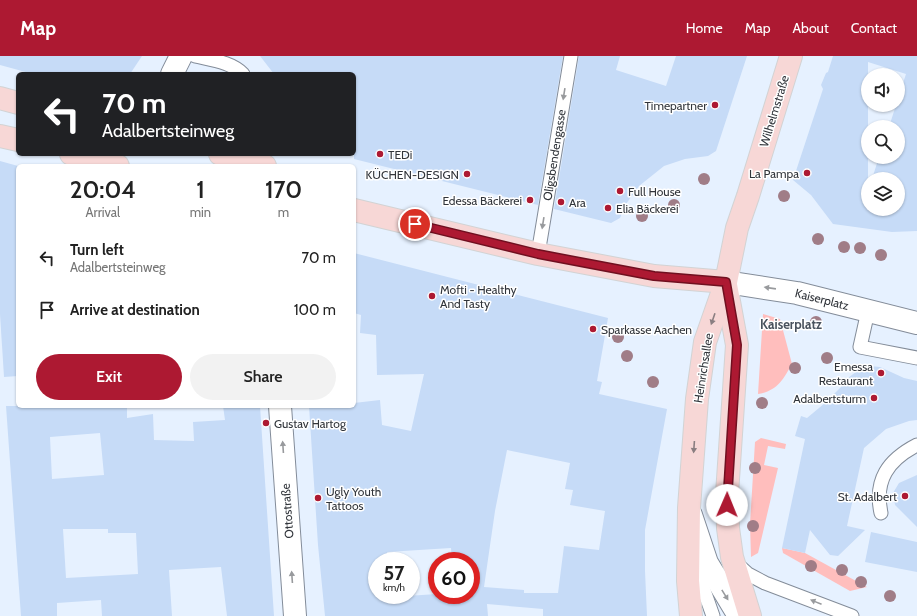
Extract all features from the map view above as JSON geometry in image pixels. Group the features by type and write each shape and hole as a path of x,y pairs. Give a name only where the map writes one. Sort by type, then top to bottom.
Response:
{"main road":[{"name":"Wilhelmstraße","path":"726,282 737,228 791,56"},
{"path":"0,98 16,102"},
{"path":"0,136 16,140"},
{"path":"79,156 110,164"},
{"path":"230,156 262,162"},
{"path":"356,210 538,254 654,276 726,282 737,345 727,494 728,528 732,557 750,616"},
{"name":"Heinrichsallee","path":"691,616 688,581 688,542 697,399 705,342 726,282"}],"street":[{"path":"173,72 181,56"},
{"name":"Kaiserplatz","path":"726,282 783,290 917,323"},
{"name":"Ottostraße","path":"280,408 294,616"},
{"name":"Heinrichsallee","path":"690,508 699,543 707,564 738,616"}],"lane":[{"path":"195,56 222,62 239,69 241,72"},
{"name":"Oligsbendengasse","path":"538,254 570,56"},
{"path":"868,311 860,347 917,358"},
{"path":"881,513 879,502 882,478 900,454 917,445"},
{"name":"Heinrichsallee","path":"688,542 713,616"},
{"path":"732,557 739,567 748,574 852,616"}],"shaded area":[{"path":"763,314 780,319 792,364 779,384 765,393 758,394"},
{"path":"761,438 786,444 785,449 768,446 764,465 778,468 758,553 751,557 750,524 755,442"},
{"path":"782,548 805,553 867,587 850,591 783,553"}],"building":[{"path":"0,56 142,56 131,72 26,72 0,65"},
{"path":"260,56 563,56 538,205 354,159 354,156 356,156 356,72 272,72"},
{"path":"579,56 620,56 616,70 666,86 676,56 747,56 716,151 708,156 685,159 664,166 639,186 626,204 620,218 611,223 554,209"},
{"path":"833,56 917,56 917,231 892,232 833,224 811,195 793,180 823,89 821,85 826,73 828,72"},
{"path":"0,161 16,165 16,376 4,377 0,314"},
{"path":"356,254 608,318 597,381 602,382 599,394 667,409 645,530 647,616 543,616 543,609 487,604 488,616 325,616 318,545 309,408 356,408 356,403 380,400 382,425 411,431 424,374 377,375 376,335 360,333 361,315 356,314","holes":["507,450 570,463 565,489 573,490 570,505 605,511 599,550 564,546 558,593 524,593 524,590 484,587 495,511","451,548 451,552 480,552 480,604 428,604 428,595 420,595 420,604 368,604 368,552"]},
{"path":"870,366 880,367 904,378 917,381 917,420 909,421 886,429 864,448 847,526 865,530 838,556 830,555 810,530 805,553 782,548 805,439 795,436 801,416 807,418 825,403 849,379 848,378 861,368"},
{"path":"6,406 16,406 16,408 127,408 127,418 153,414 154,440 194,441 193,422 225,420 223,408 260,408 274,616 227,616 221,567 169,570 172,616 102,616 101,600 57,603 57,616 21,616","holes":["100,433 104,475 52,479 50,437","63,529 108,529 108,533 136,533 138,574 66,578"]},
{"name":"St. Adalbert","path":"917,475 917,527 895,505 893,493 899,483"},
{"path":"871,532 917,542 917,572 865,562"}],"place":[{"name":"Timepartner","path":"715,105"},
{"name":"TEDi","path":"380,154"},
{"name":"La Pampa","path":"807,173"},
{"name":"KÜCHEN-DESIGN","path":"467,174"},
{"name":"Full House","path":"620,191"},
{"name":"Edessa Bäckerei","path":"530,200"},
{"name":"Ara","path":"561,202"},
{"name":"Elia Bäckerei","path":"608,208"},
{"name":"Mofti - Healthy And Tasty","path":"432,296"},
{"name":"Sparkasse Aachen","path":"593,329"},
{"name":"Emessa Restaurant","path":"881,373"},
{"name":"Adalbertsturm","path":"874,398"},
{"name":"Gustav Hartog","path":"266,423"},
{"name":"St. Adalbert","path":"905,496"},
{"name":"Ugly Youth Tattoos","path":"318,498"}],"district":[{"name":"Kaiserplatz","path":"791,324"}],"route":[{"path":"415,224 538,254 654,276 726,282 737,345 727,505"}]}
